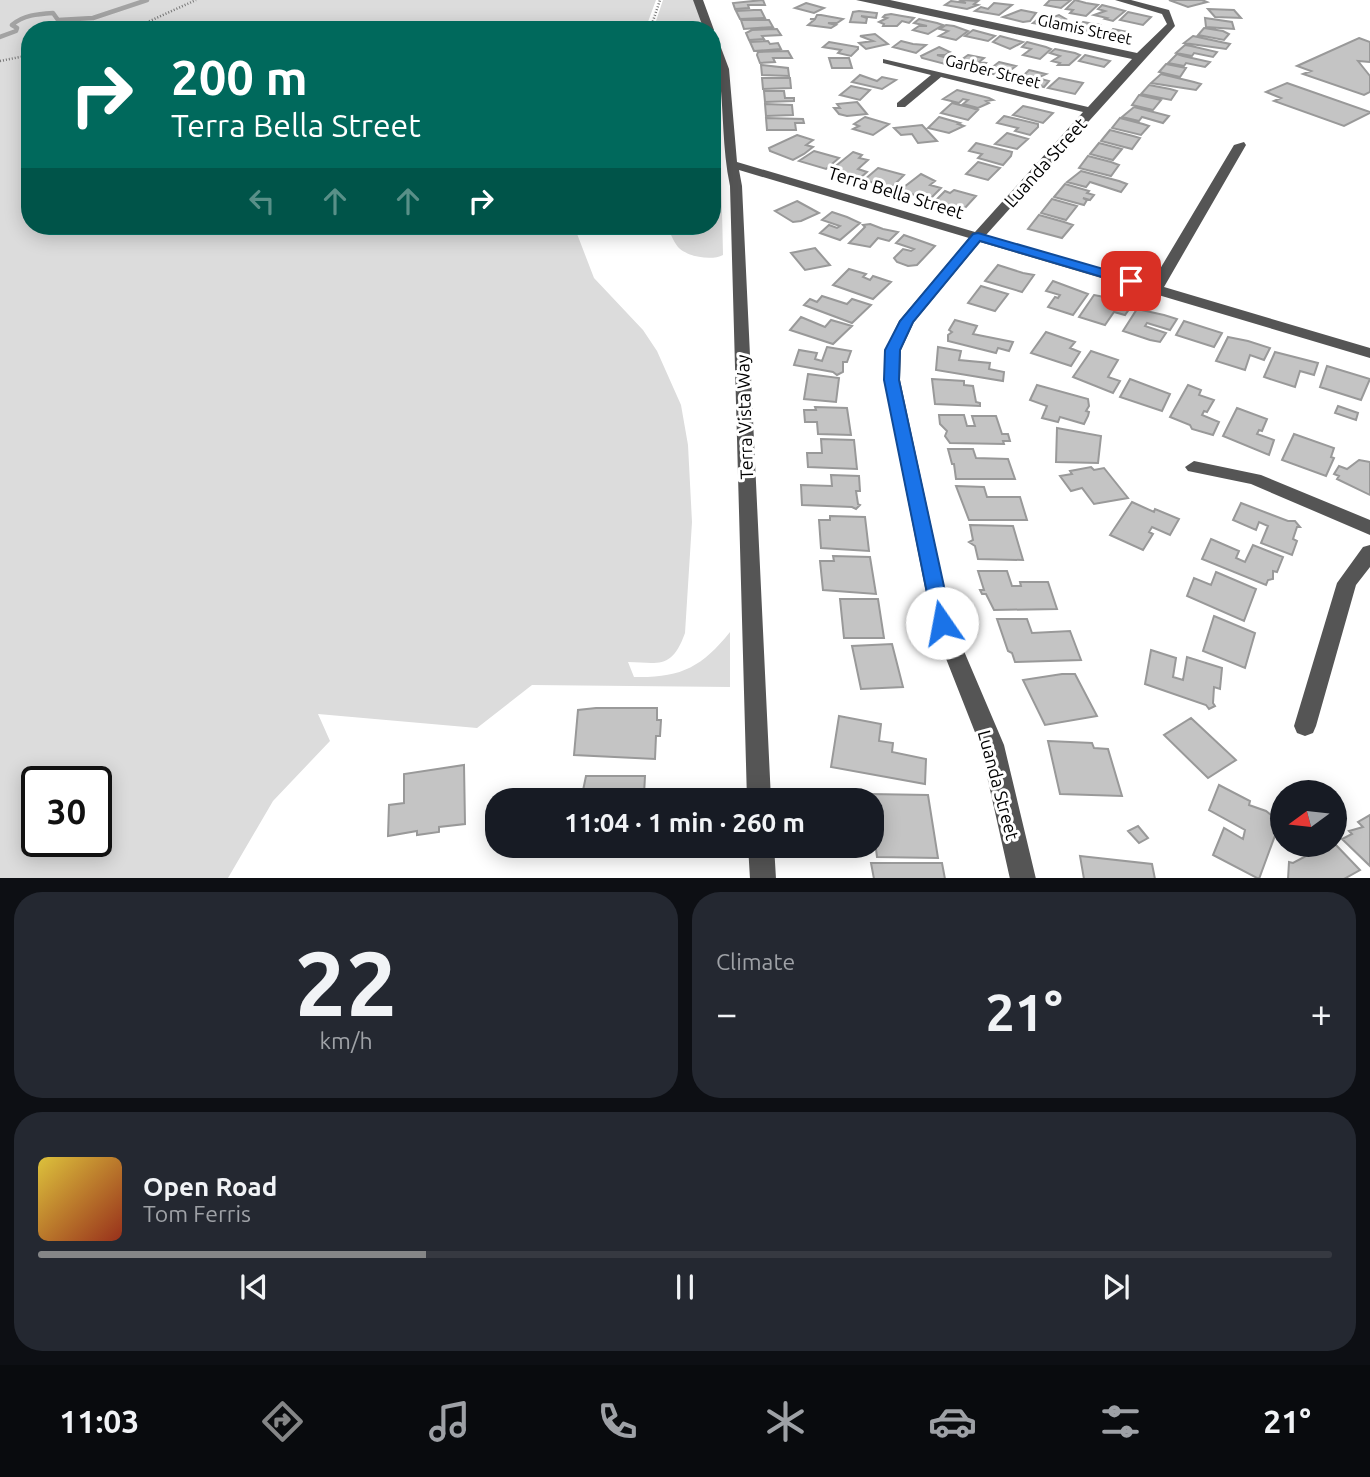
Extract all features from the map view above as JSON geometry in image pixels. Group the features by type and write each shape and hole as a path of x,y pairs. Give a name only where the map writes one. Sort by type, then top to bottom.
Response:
{"street":[{"path":"698,0 706,21"},
{"name":"Glamis Street","path":"861,0 890,3 1139,57"},
{"name":"Luanda Street","path":"1023,878 992,745 942,623 892,380 893,350 907,321 978,236 1172,24 1166,12 1120,0"},
{"name":"Terra Vista Way","path":"721,61 736,186 759,788"},
{"name":"Garber Street","path":"887,61 1092,111"},
{"path":"901,105 939,74"},
{"path":"1156,288 1240,145"},
{"name":"Terra Bella Street","path":"732,164 1370,353"},
{"path":"1194,467 1255,479 1370,528"},
{"path":"1305,726 1347,583 1370,552"},
{"path":"762,858 763,878"}],"path":[{"path":"150,21 195,0"},
{"path":"653,21 660,0"},
{"path":"0,61 21,57"}],"shaded area":[{"path":"0,0 656,0 648,21 21,21 21,235 577,235 594,278 643,330 657,351 681,405 688,445 692,522 685,633 670,658 657,663 628,662 634,677 677,673 699,662 730,632 730,687 532,685 477,728 318,714 330,741 273,801 228,878 0,878"},
{"path":"663,0 694,0 702,21 656,21"},
{"path":"721,166 723,255 706,258 693,256 678,247 672,235 721,235"}],"building":[{"path":"763,0 765,5 748,5 749,8 735,9 733,3"},
{"path":"1050,0 1071,0 1061,8 1045,5"},
{"path":"1075,0 1098,5 1086,16 1070,13 1073,10 1066,9"},
{"path":"1169,0 1202,0 1207,2 1188,7"},
{"path":"951,1 966,3 960,1 978,1 974,4 978,5 967,9 945,5"},
{"path":"806,3 824,8 814,13 795,8"},
{"path":"994,3 1012,5 999,15 975,11 981,7 988,9"},
{"path":"1102,5 1125,11 1113,21 1094,15 1105,11 1098,9"},
{"path":"1208,9 1234,10 1241,18 1215,17"},
{"path":"761,10 765,18 740,19 736,11"},
{"path":"1021,10 1036,13 1030,21 1023,22 1003,17"},
{"path":"853,12 877,13 876,18 861,16 867,18 866,23 850,22"},
{"path":"1128,12 1151,17 1143,25 1120,20"},
{"path":"817,15 843,19 837,23 828,23 836,25 831,28 808,25 814,20 810,19 815,19"},
{"path":"885,15 914,18 909,23 902,21 897,26 883,26 884,24 879,22 887,18 883,17"},
{"path":"1059,15 1066,19 1062,22 1065,23 1058,26 1060,27 1033,23 1038,19 1052,22 1047,19"},
{"path":"1205,18 1232,22 1234,29 1206,27"},
{"path":"919,19 943,25 928,34 913,30 919,26 927,26 914,23"},
{"path":"741,20 769,20 773,27 744,29"},
{"path":"1083,22 1100,25 1090,35 1065,30 1070,26 1079,28"},
{"path":"946,25 968,31 956,40 939,36 948,31 940,29"},
{"path":"1204,28 1229,34 1224,40 1198,35"},
{"path":"777,29 781,35 762,36 764,39 749,40 746,33 752,30"},
{"path":"1113,29 1128,32 1119,41 1094,37 1099,32 1109,34"},
{"path":"973,30 995,36 988,41 965,36"},
{"path":"875,34 888,44 866,49 859,43 873,41 860,36"},
{"path":"1000,36 1023,42 1010,49 993,42"},
{"path":"1193,36 1230,44 1226,49 1184,43"},
{"path":"1359,38 1370,42 1370,62 1358,61 1370,76 1370,92 1364,95 1303,74 1311,71 1297,66"},
{"path":"768,41 770,44 778,43 781,49 754,51 750,42"},
{"path":"901,41 926,45 916,53 893,47"},
{"path":"829,42 858,49 851,56 838,53 841,50 823,47"},
{"path":"1027,42 1051,49 1040,59 1023,55 1031,49 1022,47"},
{"path":"1185,45 1217,52 1213,57 1176,53"},
{"path":"939,47 950,52 937,55 951,59 945,64 922,58 921,56"},
{"path":"1055,49 1080,55 1069,65 1058,65 1060,63 1052,61 1060,56 1050,53"},
{"path":"788,51 792,58 773,58 775,62 760,63 757,55 758,52"},
{"path":"1177,54 1210,62 1205,67 1168,63"},
{"path":"968,55 984,58 979,62 986,63 979,71 954,65"},
{"path":"1085,55 1110,61 1104,67 1079,61"},
{"path":"829,58 849,58 852,68 832,68"},
{"path":"999,62 1016,66 1008,72 1016,74 1011,79 986,72"},
{"path":"1166,64 1186,68 1180,77 1159,72"},
{"path":"761,65 788,68 789,76 762,75"},
{"path":"1029,70 1046,74 1037,78 1049,81 1044,87 1018,80 1017,78 1021,78"},
{"path":"1161,74 1201,84 1196,90 1151,83"},
{"path":"860,75 877,81 882,77 896,80 882,89 852,82"},
{"path":"762,78 790,78 791,88 763,89"},
{"path":"1059,78 1083,83 1075,94 1048,88"},
{"path":"1287,83 1370,113 1344,126 1274,101 1281,98 1266,92"},
{"path":"1149,85 1177,91 1171,100 1141,94"},
{"path":"851,86 870,90 860,100 840,95"},
{"path":"957,90 993,100 986,101 989,103 978,108 963,104 968,100 963,99 959,103 943,99"},
{"path":"764,91 784,91 785,98 794,98 794,101 765,102"},
{"path":"1139,95 1161,100 1153,110 1132,105"},
{"path":"857,102 867,114 847,116 839,114 834,108 840,108 837,104"},
{"path":"952,103 978,110 968,120 941,113"},
{"path":"765,104 792,105 793,115 766,116"},
{"path":"1023,106 1053,113 1043,123 1013,115"},
{"path":"1134,107 1169,116 1163,123 1142,117 1139,121 1122,117"},
{"path":"1004,116 1038,124 1038,127 1030,135 1015,131 1018,128 997,123"},
{"path":"865,117 889,124 873,135 853,129 859,126 854,124"},
{"path":"939,117 964,126 949,133 928,128"},
{"path":"766,118 803,119 804,123 795,123 796,130 767,130"},
{"path":"1120,118 1149,126 1141,135 1112,128"},
{"path":"922,125 937,141 918,143 912,134 901,135 894,128"},
{"path":"1110,130 1140,138 1132,149 1101,141"},
{"path":"1007,133 1028,139 1017,149 995,144"},
{"path":"797,135 813,140 806,145 813,147 793,160 770,151 769,148"},
{"path":"976,143 1012,152 1011,156 1003,165 978,158 982,154 969,151"},
{"path":"1099,143 1122,149 1113,160 1090,154"},
{"path":"814,151 839,158 826,169 799,161"},
{"path":"853,152 862,155 859,158 868,160 858,169 867,172 859,179 832,169"},
{"path":"1088,156 1119,165 1111,176 1079,168"},
{"path":"978,162 1000,168 988,180 966,174"},
{"path":"878,168 904,175 891,188 864,180"},
{"path":"1081,171 1127,184 1121,192 1090,182 1086,187 1067,182"},
{"path":"921,174 935,181 930,185 941,188 929,200 900,190 900,187 904,187"},
{"path":"1065,184 1094,195 1090,200 1083,198 1087,200 1084,205 1054,197"},
{"path":"954,190 976,196 963,210 935,201 945,191 950,193"},
{"path":"1052,199 1077,206 1066,220 1041,213"},
{"path":"797,201 819,213 793,222 775,211"},
{"path":"832,212 860,223 840,240 820,233 829,225 837,228 840,226 822,220"},
{"path":"1039,215 1073,225 1062,238 1028,229"},
{"path":"870,224 898,232 889,241 878,238 870,247 849,243 865,227 863,225"},
{"path":"904,235 935,246 917,265 908,266 894,258 903,249 914,249 896,243"},
{"path":"815,248 830,265 805,270 791,253"},
{"path":"998,265 1034,275 1022,292 985,281"},
{"path":"849,269 866,274 863,277 870,280 873,276 891,282 873,299 833,285"},
{"path":"1053,281 1088,294 1073,315 1048,307 1055,297 1060,295 1046,291"},
{"path":"981,286 1008,294 995,311 968,303"},
{"path":"1094,295 1132,305 1125,315 1114,312 1105,325 1079,317"},
{"path":"822,296 847,304 852,299 871,305 852,323 804,305 810,299 817,302"},
{"path":"1137,309 1177,319 1170,330 1147,323 1145,326 1166,333 1160,342 1150,340 1123,331"},
{"path":"801,317 825,327 831,320 852,326 833,344 790,330"},
{"path":"955,320 977,326 973,334 1013,342 1009,351 998,348 996,353 948,341 948,335 952,332 949,330"},
{"path":"1184,321 1222,333 1214,347 1176,335"},
{"path":"1046,332 1075,342 1070,348 1080,352 1071,366 1031,353"},
{"path":"1228,337 1270,348 1264,360 1250,355 1245,370 1216,361"},
{"path":"827,347 851,351 847,362 843,362 843,372 837,375 794,365 799,350 817,353 815,359 822,361"},
{"path":"938,347 961,351 959,360 990,363 989,369 1004,372 1003,381 936,370"},
{"path":"1091,351 1118,360 1108,377 1120,381 1113,393 1073,377"},
{"path":"1275,352 1318,363 1314,375 1300,371 1295,387 1264,377"},
{"path":"1327,366 1370,379 1361,400 1320,387"},
{"path":"808,374 839,378 836,402 804,399"},
{"path":"932,379 964,381 964,385 973,386 976,402 980,403 980,406 935,404"},
{"path":"1130,379 1170,394 1162,411 1120,397"},
{"path":"1037,385 1088,399 1089,406 1086,411 1089,412 1084,424 1060,417 1058,422 1042,418 1047,406 1030,400"},
{"path":"1188,385 1201,390 1199,395 1214,400 1202,415 1219,422 1213,435 1192,429 1190,425 1170,417"},
{"path":"1338,406 1358,413 1356,420 1335,413"},
{"path":"815,407 847,408 851,435 818,434 817,422 805,422 804,410 816,410"},
{"path":"1237,408 1267,419 1262,431 1259,430 1257,434 1274,440 1269,455 1223,436"},
{"path":"939,415 964,415 967,426 975,426 972,416 996,416 1002,434 1008,434 1010,441 1003,441 1004,444 950,443 945,436 947,431 940,424"},
{"path":"1057,428 1101,436 1098,463 1056,462"},
{"path":"1294,434 1334,448 1331,457 1334,458 1326,476 1282,460"},
{"path":"821,439 854,440 857,469 808,467 807,453 822,453"},
{"path":"948,449 973,449 976,458 1008,459 1015,479 956,479"},
{"path":"1359,460 1370,462 1370,495 1337,479 1339,476 1334,474 1339,466 1347,469"},
{"path":"1091,467 1094,470 1104,468 1128,498 1094,504 1082,488 1071,491 1060,476"},
{"path":"831,475 859,476 860,491 856,491 860,505 856,509 802,505 801,485 832,486"},
{"path":"956,486 984,487 987,497 1020,497 1027,520 969,520"},
{"path":"1132,502 1179,519 1170,535 1152,527 1149,532 1153,534 1143,550 1110,535"},
{"path":"1241,503 1288,521 1295,521 1300,527 1297,527 1293,539 1297,541 1292,555 1261,543 1268,526 1259,522 1256,530 1233,520"},
{"path":"830,516 865,517 869,551 821,548 819,520 830,520"},
{"path":"970,525 1013,526 1023,560 978,559 975,546 969,542 973,540"},
{"path":"1211,539 1239,551 1236,558 1245,562 1253,545 1283,557 1277,572 1273,571 1273,579 1268,580 1266,585 1202,559"},
{"path":"833,556 870,557 876,594 823,590 820,561 834,561"},
{"path":"978,571 1007,571 1012,586 1021,586 1020,582 1048,582 1057,609 994,610 986,594 982,594 980,590 984,590"},
{"path":"1216,572 1256,589 1244,621 1187,596 1194,578 1211,585"},
{"path":"840,599 878,599 884,638 844,638"},
{"path":"1214,616 1255,633 1245,668 1203,651"},
{"path":"997,619 1027,619 1032,633 1070,631 1081,660 1015,662 1012,653 1008,651"},
{"path":"892,644 903,687 861,689 852,646"},
{"path":"1151,650 1176,658 1173,677 1183,680 1187,657 1222,668 1220,689 1214,687 1215,706 1209,709 1206,705 1145,684"},
{"path":"1075,674 1097,716 1045,725 1023,680"},
{"path":"657,708 657,720 661,720 660,736 656,736 655,759 574,755 578,710"},
{"path":"839,716 881,724 879,741 893,743 892,752 926,759 925,784 831,767"},
{"path":"1191,718 1236,760 1208,778 1164,735"},
{"path":"1048,741 1092,743 1094,748 1108,749 1122,796 1060,794"},
{"path":"464,765 465,824 439,827 439,832 417,835 417,831 388,836 389,805 404,803 404,774"},
{"path":"586,776 645,776 644,788 584,788"},
{"path":"1219,785 1250,801 1249,805 1270,814 1270,849 1259,878 1213,855 1224,828 1243,839 1245,830 1209,810"},
{"path":"884,794 928,795 938,858 884,857"},
{"path":"1370,815 1370,866 1348,845 1348,836 1352,834 1349,831 1363,827 1358,822"},
{"path":"1138,826 1148,838 1139,843 1128,831"},
{"path":"1080,856 1152,864 1155,878 1084,878"},
{"path":"1302,858 1348,858 1360,870 1346,878 1288,878 1289,862"},
{"path":"871,863 942,863 945,878 874,878"}],"waterway":[{"path":"0,37 16,31 17,28 12,25 31,16 53,13 58,20 93,18 147,0"}],"route":[{"path":"942,623 892,380 893,350 907,321 978,236 1131,281"}]}
